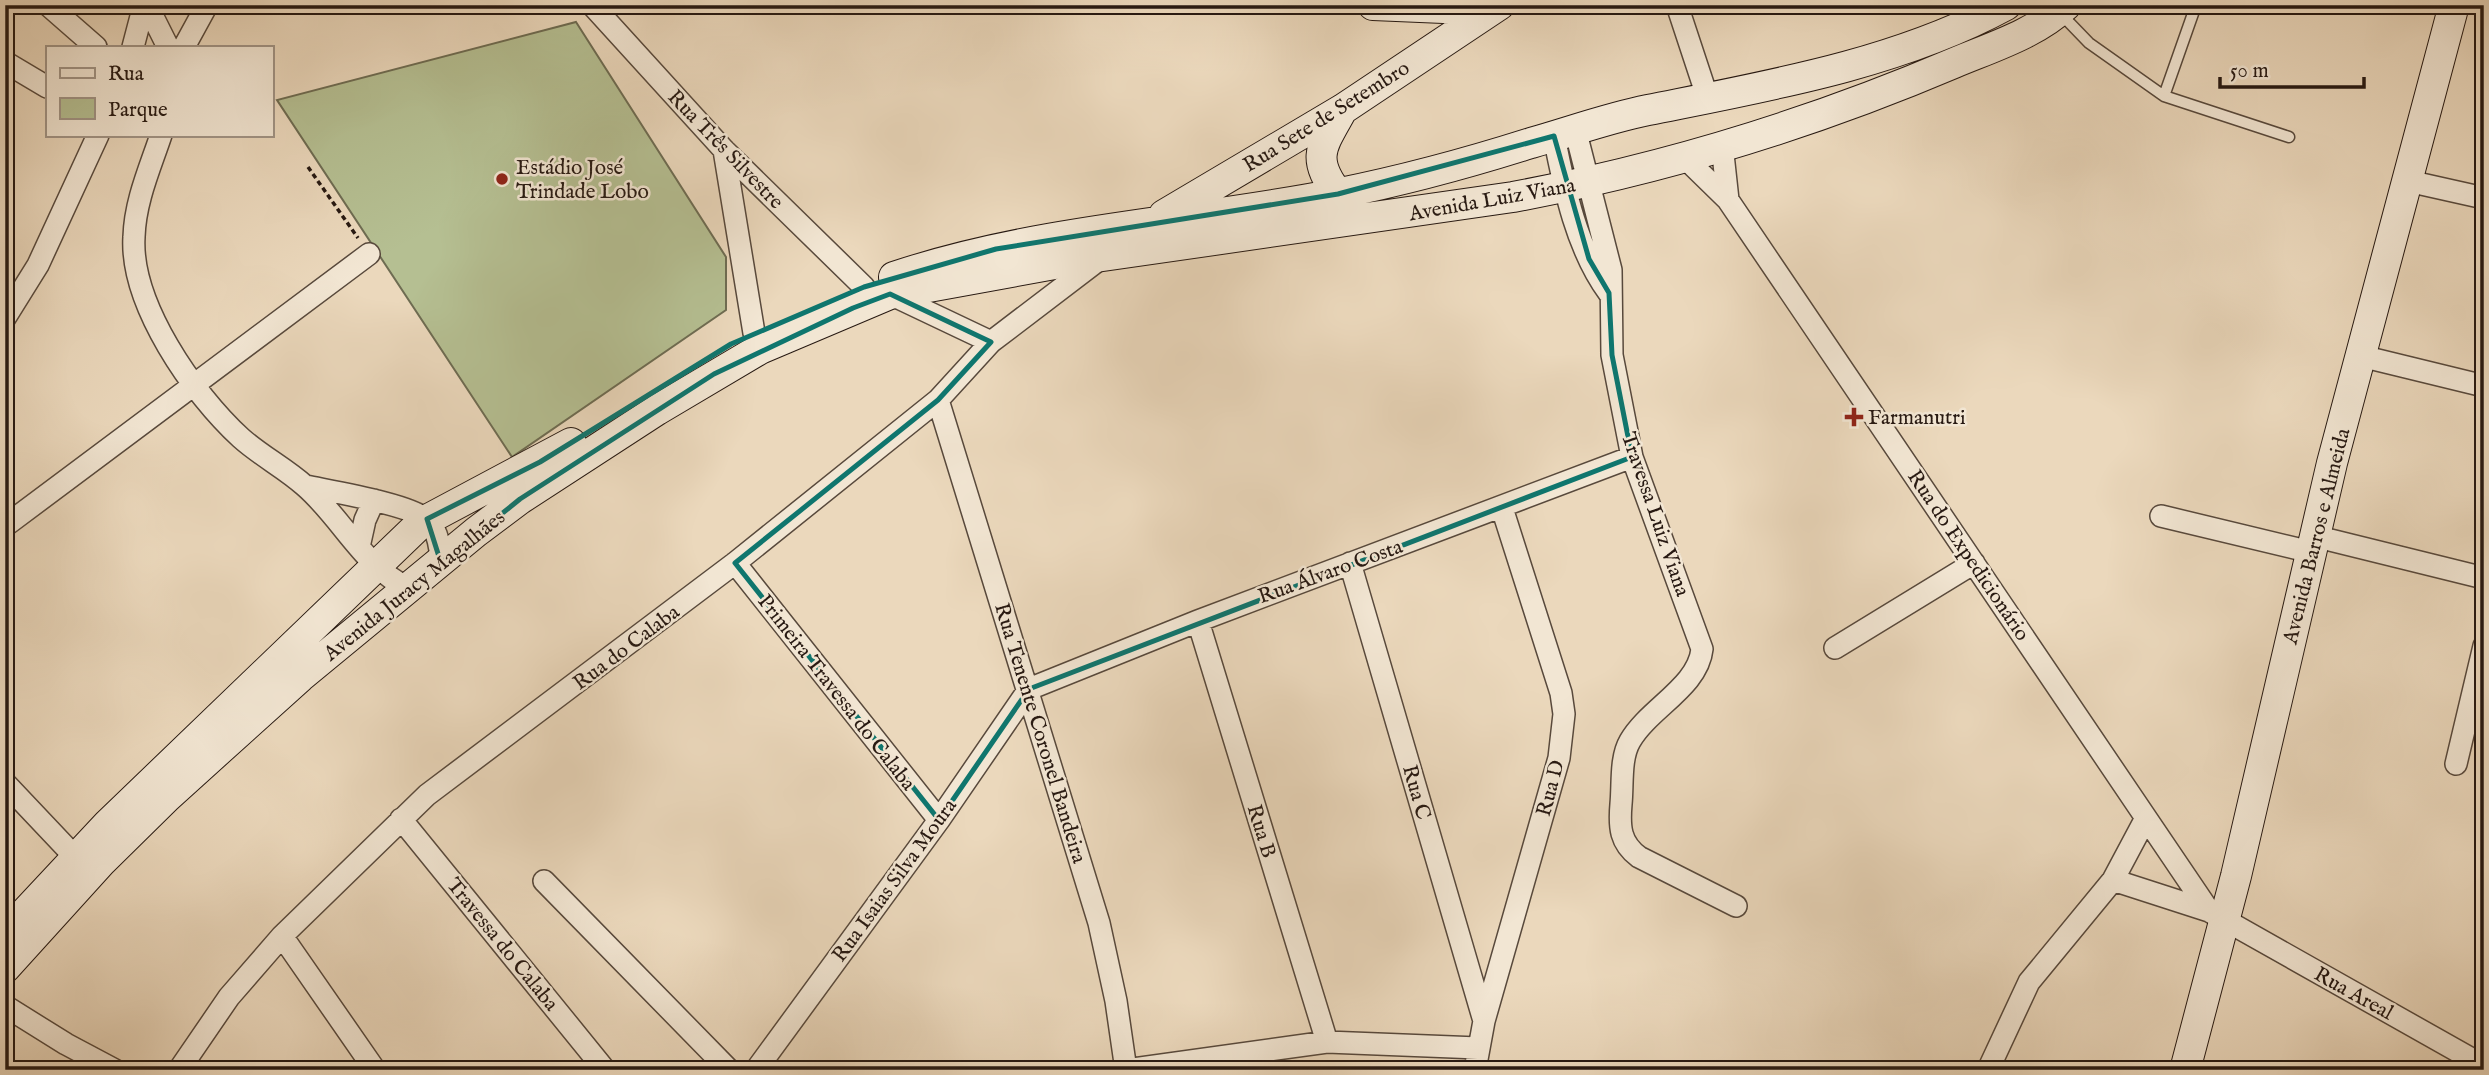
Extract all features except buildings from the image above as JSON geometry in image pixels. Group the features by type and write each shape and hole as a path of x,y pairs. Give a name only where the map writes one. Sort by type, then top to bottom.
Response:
{"main road":[{"path":"1373,5 1495,8"},
{"name":"Avenida Luiz Viana","path":"877,291 944,261 996,249 1338,194 1646,110 1708,99 1883,56 1977,21 2006,5"},
{"name":"Avenida Barros e Almeida","path":"2185,1070 2217,916 2454,5"},
{"path":"1432,7 1438,46"},
{"name":"Rua Sete de Setembro","path":"1151,223 1343,109 1495,8"},
{"name":"Avenida Luiz Viana","path":"877,291 1105,255 1386,217 1576,185 1684,157 1854,103 2032,30 2060,8"},
{"path":"1338,194 1325,178 1320,160 1326,139 1343,109"},
{"name":"Avenida Juracy Magalhães","path":"254,701 368,557 427,519 540,462 685,370 754,333 877,291"},
{"name":"Avenida Juracy Magalhães","path":"5,934 75,857 254,701 410,589 520,499 714,374 877,291"},
{"name":"Avenida Juracy Magalhães","path":"5,968 206,745"}],"street":[{"path":"48,5 95,46"},
{"path":"185,46 207,5"},
{"name":"Rua Três Silvestre","path":"592,5 724,150 877,291 991,342"},
{"path":"1677,5 1708,99"},
{"path":"133,46 149,8"},
{"path":"149,8 168,46"},
{"path":"5,62 46,86"},
{"name":"Travessa Luiz Viana","path":"1565,133 1592,267 1609,293 1612,355 1632,457 1702,649 1700,663 1642,724 1630,742 1625,754 1620,824 1628,849 1639,857 1737,906"},
{"path":"5,318 27,286 98,136"},
{"path":"161,136 137,206 134,260 142,291 154,318 196,385 227,425 306,486 368,557 410,589"},
{"name":"Rua do Expedicionário","path":"1722,145 1728,200"},
{"path":"724,150 754,333"},
{"name":"Rua do Expedicionário","path":"1684,157 1728,200 2146,818 2217,916"},
{"path":"2408,181 2484,198"},
{"path":"7,521 196,385 369,254"},
{"name":"Rua do Calaba","path":"179,1070 229,998 282,936 401,819 451,775 596,670 736,563 938,400 991,342 1105,255"},
{"path":"2361,356 2484,386"},
{"name":"Rua Tenente Coronel Bandeira","path":"938,400 1099,923 1116,1001 1126,1070"},
{"name":"Rua Álvaro Costa","path":"1029,689 1198,621 1632,457"},
{"path":"306,486 374,500 427,519 435,531 441,563"},
{"path":"368,557 365,520 374,500"},
{"name":"Rua D","path":"1475,1070 1484,1021 1559,758 1564,714 1561,693 1502,508"},
{"path":"2161,516 2484,578"},
{"name":"Primeira Travessa do Calaba","path":"736,563 939,820"},
{"name":"Rua C","path":"1350,563 1484,1021"},
{"path":"1835,648 1974,563"},
{"name":"Rua B","path":"1198,621 1327,1042"},
{"path":"2456,764 2484,646"},
{"name":"Rua Isaias Silva Moura","path":"757,1070 939,820 1029,689"},
{"path":"5,783 75,857"},
{"path":"1988,1070 2029,982 2113,880 2146,818"},
{"name":"Travessa do Calaba","path":"401,819 605,1070"},
{"path":"2113,880 2217,916"},
{"path":"544,881 729,1070"},
{"name":"Rua Areal","path":"2217,916 2484,1066"},
{"path":"282,936 375,1070"},
{"path":"5,1006 66,1044 115,1070"},
{"path":"1126,1070 1327,1042 1478,1048"}],"lane":[{"path":"2164,96 2196,5"},
{"path":"2060,8 2089,43 2164,96 2289,137"}],"path":[{"path":"308,167 369,254"}],"highlighted area":[{"path":"1554,136 1589,259 1609,293 1612,355 1632,457 1029,689 939,820 735,563 938,400 991,342 890,294 853,308 714,374 520,499 441,563 427,519 540,462 731,344 864,287 996,249 1338,194"}],"green space":[{"name":"Estádio José Trindade Lobo","path":"576,22 726,257 726,310 512,457 277,100"}],"place":[{"name":"Estádio José Trindade Lobo","path":"502,179"},
{"name":"Farmanutri","path":"1854,417"}]}
